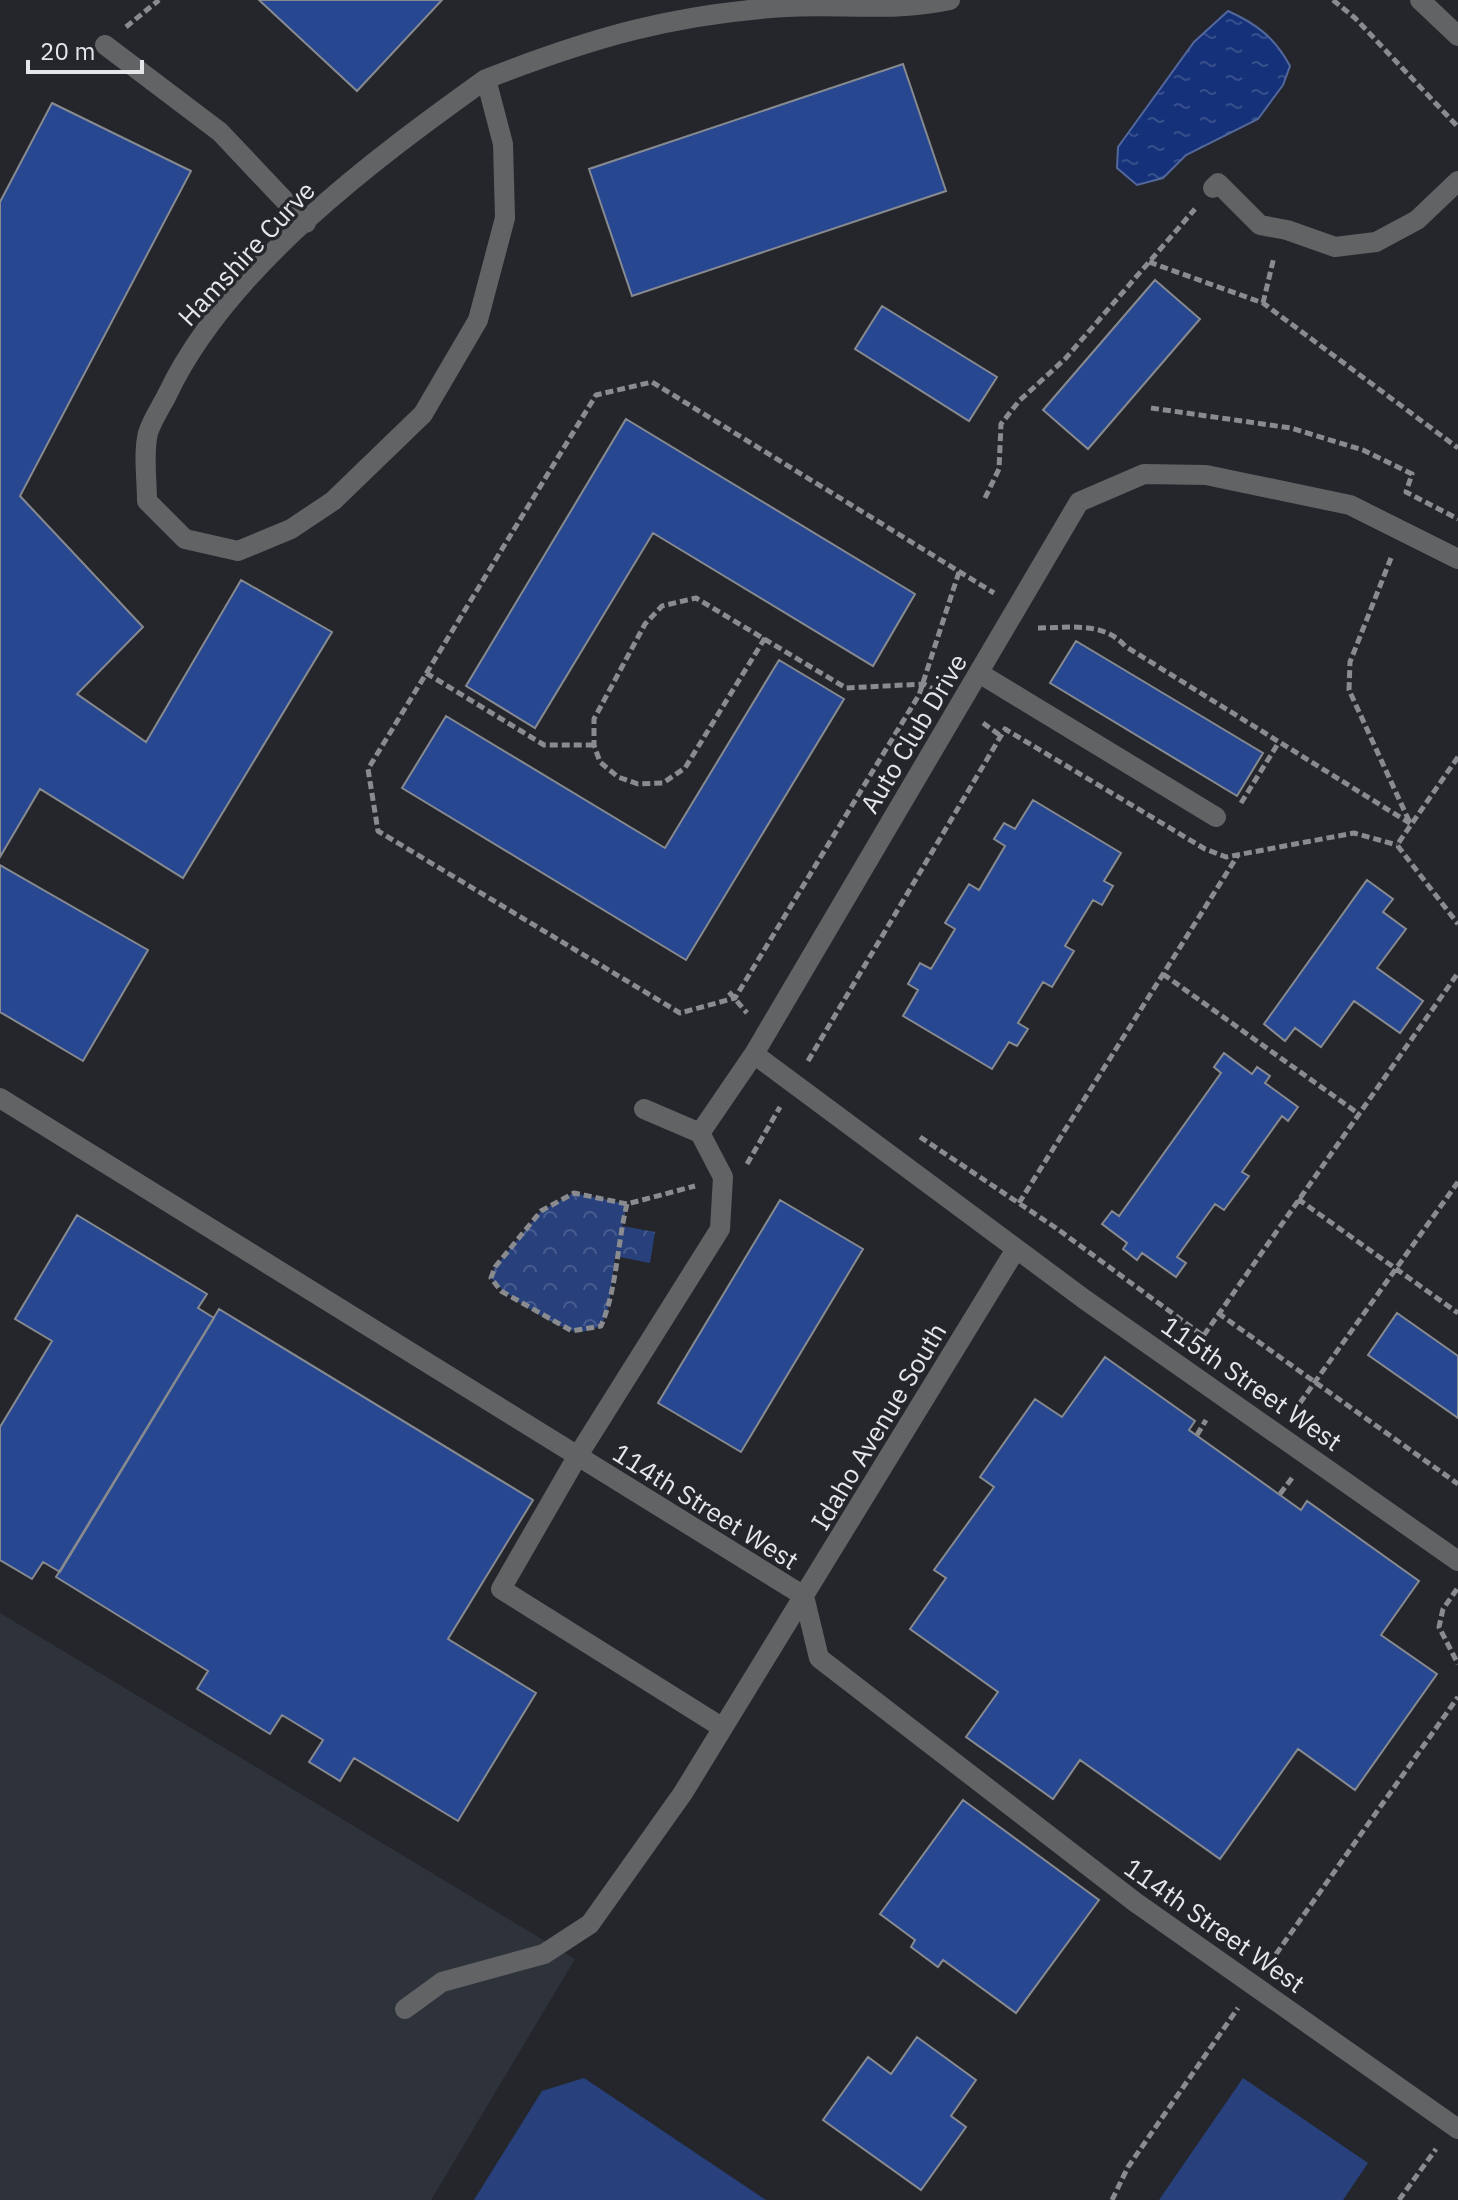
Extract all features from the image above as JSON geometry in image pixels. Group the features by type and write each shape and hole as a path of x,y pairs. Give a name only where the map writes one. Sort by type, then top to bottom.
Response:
{"street":[{"name":"Hamshire Curve","path":"486,79 503,144 505,218 478,320 423,414 333,501 291,529 238,551 185,539 147,501 148,434 184,358 245,285 306,223 393,146 486,79 580,43 683,17 787,7 922,6 950,0"},
{"path":"1420,0 1458,36"},
{"path":"105,45 220,132 306,223"},
{"path":"1213,188 1218,183 1260,225 1335,247 1376,242 1417,220 1458,181"},
{"name":"Auto Club Drive","path":"700,1133 754,1054 1079,502 1144,474 1206,475 1350,505 1458,559"},
{"path":"979,673 1216,817"},
{"path":"754,1054 1016,1249"},
{"name":"114th Street West","path":"0,1098 804,1596 819,1658 1135,1902 1456,2128"},
{"path":"644,1109 700,1133 723,1177 720,1229 577,1457 501,1589 723,1728"},
{"name":"115th Street West","path":"1016,1249 1458,1561"},
{"name":"Idaho Avenue South","path":"405,2009 442,1982 544,1954 590,1924 683,1793 1016,1249"}],"path":[{"path":"105,45 159,0"},
{"path":"1333,0 1355,18 1458,127"},
{"path":"985,498 999,469 1001,424 1019,401 1065,359 1213,188"},
{"path":"1263,303 1281,229"},
{"path":"1149,262 1263,303 1458,448"},
{"path":"959,572 924,684 735,998 680,1013 378,831 368,769 426,673 596,395 652,382 1017,607 1033,628 1101,628 1114,634 1125,646 1411,824"},
{"path":"1151,408 1291,428 1363,450 1412,474 1406,492 1458,519"},
{"path":"1401,531 1350,662 1349,690 1411,824"},
{"path":"765,638 685,768 663,783 638,784 618,777 600,762 594,745 594,719 645,624 662,606 696,598 765,638 846,688 924,684 1001,736"},
{"path":"426,673 544,745 594,745"},
{"path":"627,1204 615,1255 609,1306 601,1326 572,1331 501,1291 491,1278 516,1239 541,1211 574,1193 627,1204 745,1168 1005,729 1205,849 1226,857 1354,833 1397,845 1458,924"},
{"path":"1216,817 1240,804 1279,742"},
{"path":"1397,845 1458,757"},
{"path":"1019,1203 1238,854"},
{"path":"1197,1435 1212,1409 1197,1344 1202,1335 1458,973"},
{"path":"1163,974 1359,1114"},
{"path":"729,992 766,1033 821,1070"},
{"path":"913,1132 1019,1203 1202,1335"},
{"path":"1280,1494 1297,1469 1297,1407 1458,1182"},
{"path":"1298,1199 1458,1313"},
{"path":"1218,1313 1458,1484"},
{"path":"1458,1588 1443,1609 1439,1627 1458,1664"},
{"path":"1112,2200 1128,2167 1458,1697"},
{"path":"1399,2200 1456,2128"}],"shaded area":[{"path":"0,1613 575,1959 431,2200 0,2200"}],"green space":[{"path":"574,1193 627,1204 622,1226 655,1232 650,1263 615,1256 609,1306 601,1326 582,1332 570,1330 539,1314 516,1300 491,1278 495,1267 541,1211"},
{"path":"584,2078 766,2200 474,2200 542,2091"},
{"path":"1243,2078 1368,2163 1343,2200 1159,2200"}],"water":[{"path":"1228,11 1248,21 1278,47 1290,66 1283,85 1258,119 1186,155 1163,178 1137,185 1117,168 1118,147 1194,42"}],"building":[{"path":"259,0 442,0 357,91"},
{"path":"903,64 946,191 632,296 589,169"},
{"path":"52,103 191,171 20,496 143,627 77,694 146,742 241,580 332,632 183,878 40,789 0,857 0,202"},
{"path":"1155,280 1200,319 1088,449 1043,410"},
{"path":"882,306 997,377 969,421 855,349"},
{"path":"626,419 915,594 873,666 653,533 535,728 466,686"},
{"path":"1076,641 1263,753 1237,796 1050,683"},
{"path":"779,660 844,699 686,960 402,788 446,716 665,848"},
{"path":"1033,800 1121,853 1104,881 1113,886 1102,905 1093,900 1065,946 1074,951 1052,987 1043,982 1018,1023 1028,1029 1017,1046 1009,1042 992,1069 903,1016 918,990 908,984 920,963 931,969 955,929 945,923 969,884 979,890 1005,846 994,839 1004,823 1015,829"},
{"path":"0,865 148,950 83,1061 0,1012"},
{"path":"1367,880 1393,899 1383,912 1406,929 1377,968 1423,1001 1400,1033 1354,1001 1321,1047 1295,1028 1285,1041 1264,1024"},
{"path":"1224,1053 1252,1074 1257,1067 1270,1076 1265,1083 1298,1107 1288,1121 1282,1116 1242,1172 1249,1176 1224,1210 1215,1204 1177,1257 1186,1263 1176,1277 1142,1253 1137,1260 1123,1249 1127,1243 1102,1224 1112,1211 1119,1216 1221,1073 1214,1067"},
{"path":"780,1200 863,1249 741,1452 658,1403"},
{"path":"77,1215 207,1294 198,1308 214,1318 60,1572 43,1562 32,1579 0,1560 0,1427 52,1341 15,1319"},
{"path":"219,1309 533,1500 448,1639 536,1693 458,1821 354,1758 340,1781 309,1762 323,1740 282,1715 270,1734 197,1689 208,1671 56,1577"},
{"path":"1397,1313 1458,1356 1458,1418 1368,1355"},
{"path":"1105,1357 1195,1421 1189,1430 1301,1510 1307,1501 1419,1581 1381,1635 1437,1674 1355,1790 1298,1749 1220,1859 1080,1760 1053,1799 966,1737 998,1692 910,1629 946,1578 934,1570 994,1487 980,1477 1035,1399 1062,1417"},
{"path":"963,1800 1099,1900 1016,2013 943,1960 938,1967 911,1947 915,1940 880,1914"},
{"path":"917,2037 976,2080 951,2116 966,2127 921,2190 823,2120 868,2057 891,2074"}]}
